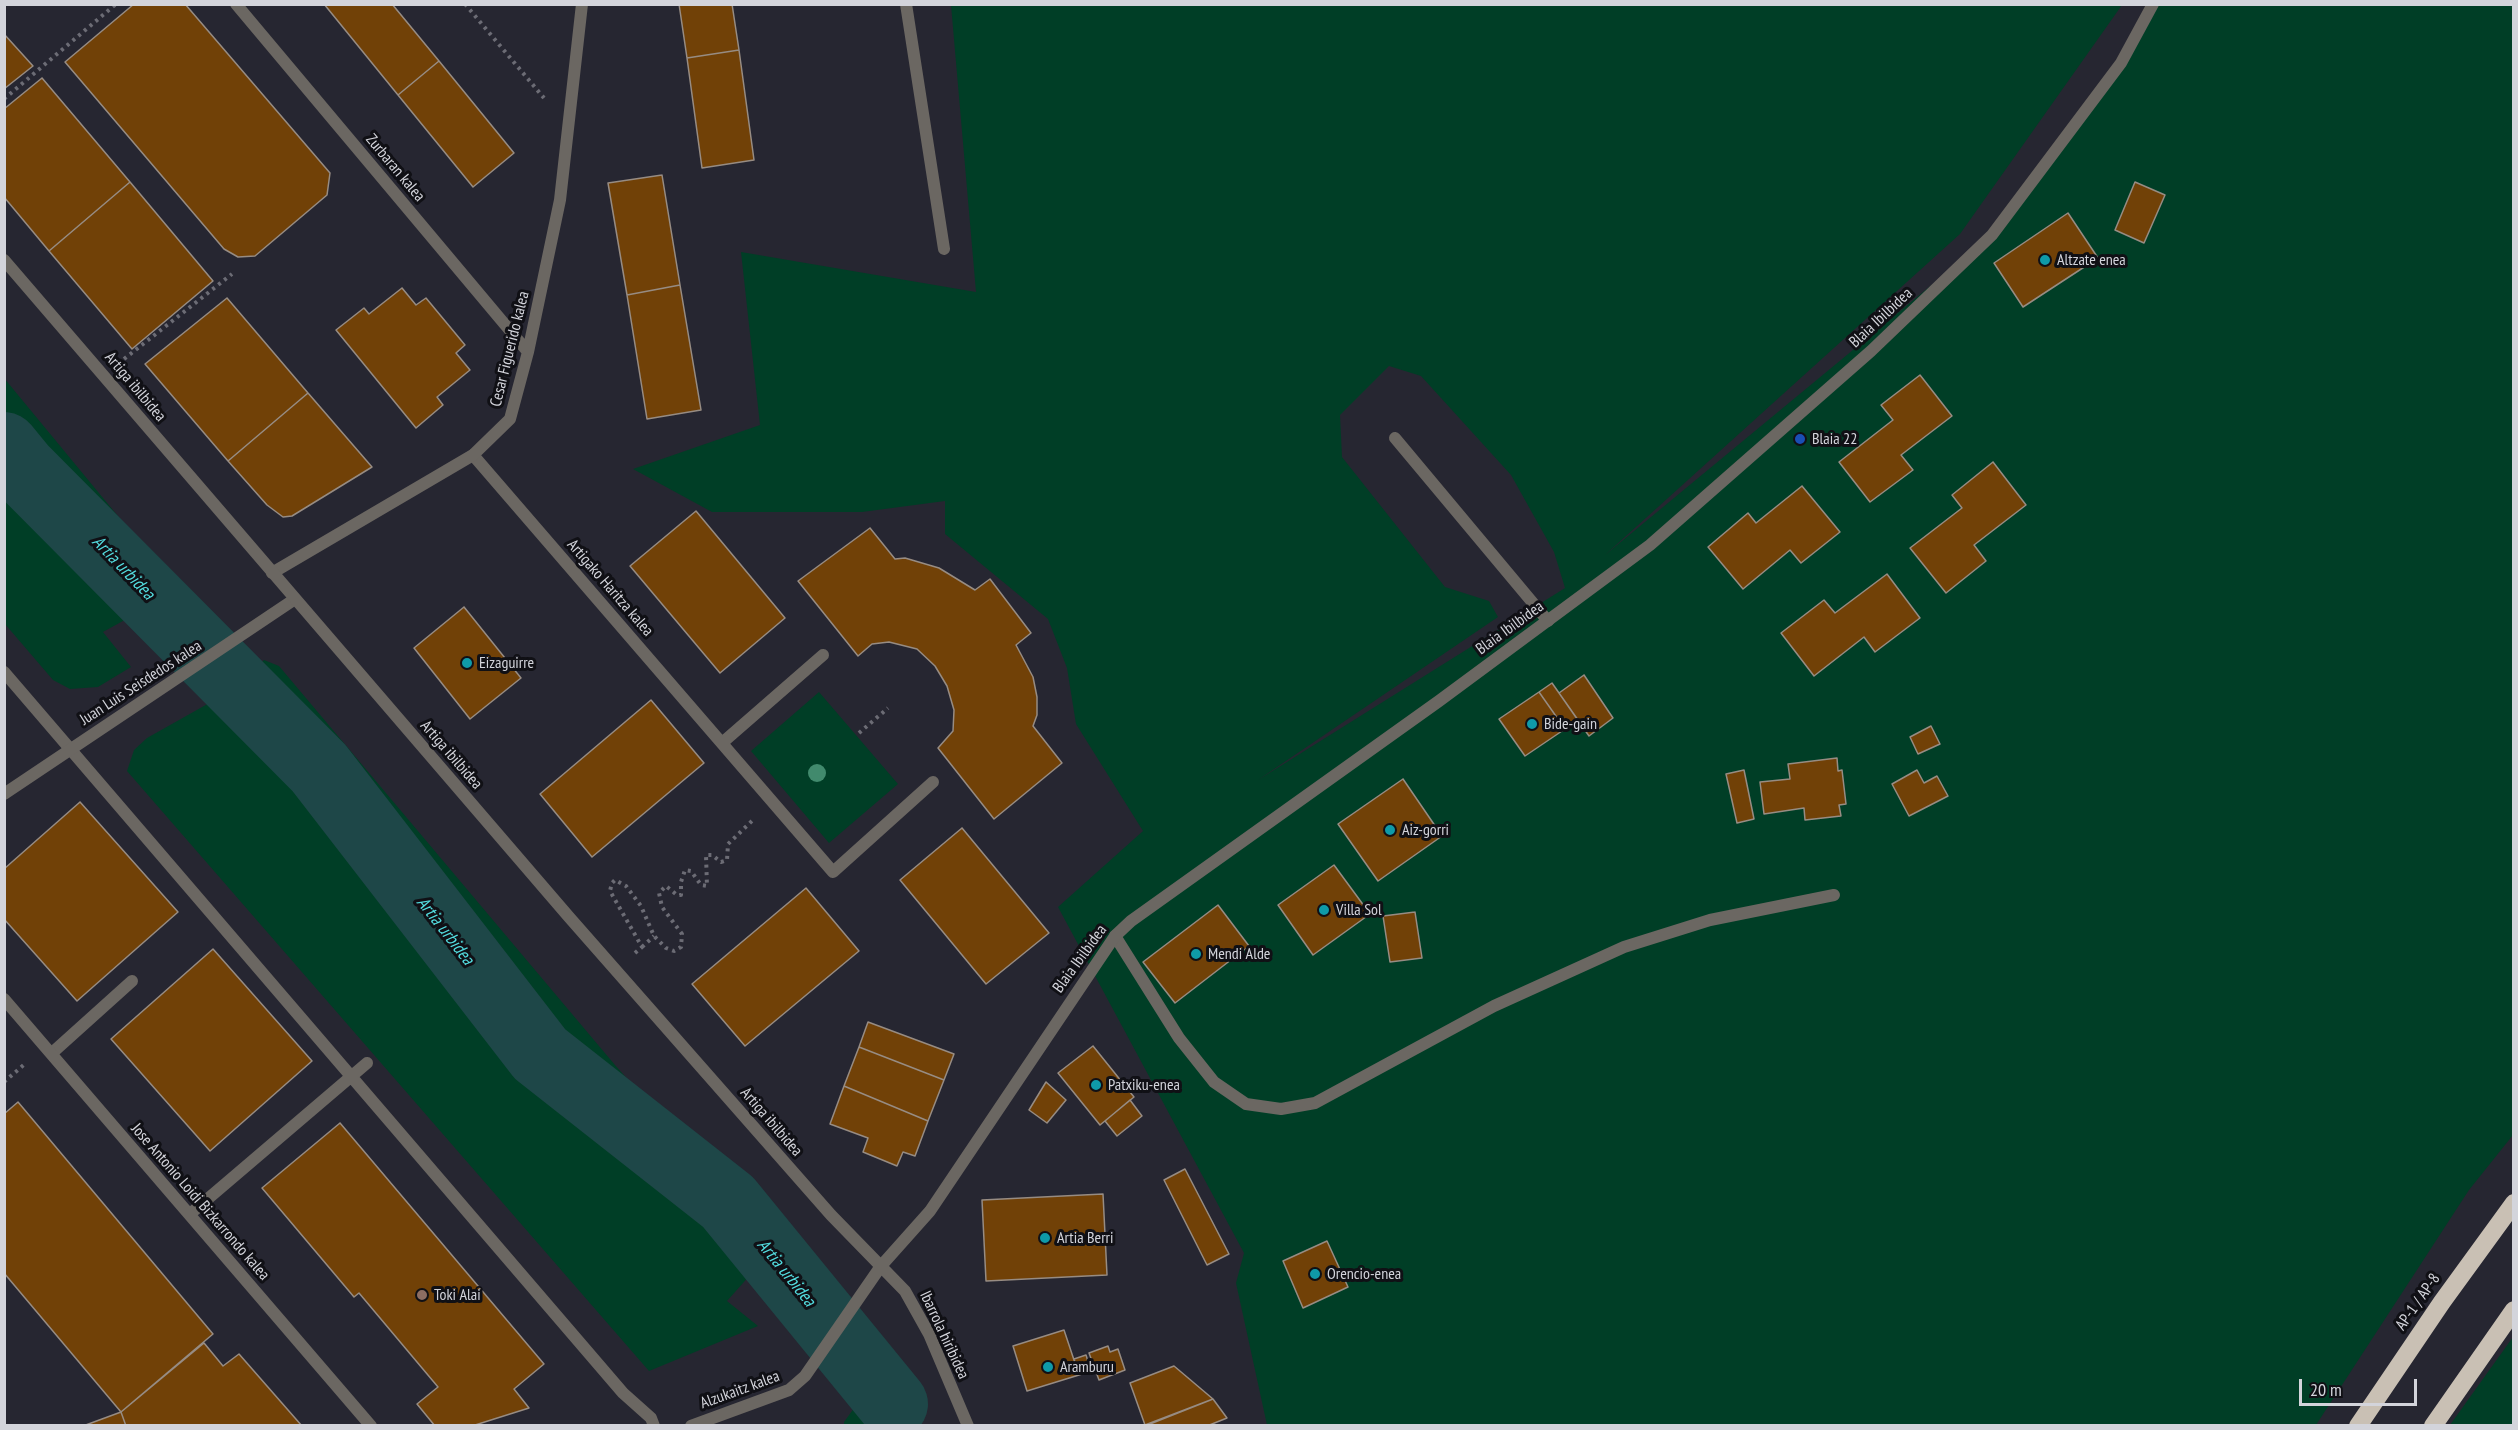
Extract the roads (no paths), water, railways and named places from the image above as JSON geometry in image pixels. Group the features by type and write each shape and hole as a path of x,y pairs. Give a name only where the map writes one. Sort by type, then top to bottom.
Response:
{"highway":[{"name":"AP-1 / AP-8","path":"2358,1425 2442,1302 2514,1203"},
{"path":"2433,1425 2514,1310"}],"street":[{"name":"Zurbaran kalea","path":"236,4 528,352"},
{"name":"Cesar Figuerido kalea","path":"272,573 473,455 510,419 528,352 560,200 582,4"},
{"path":"906,4 944,249"},
{"name":"Blaia Ibilbidea","path":"881,1266 930,1211 1115,936 1131,921 1650,545 1871,351 1992,235 2121,63 2153,4"},
{"name":"Artiga ibilbidea","path":"4,260 598,951 831,1215 881,1266"},
{"path":"1395,438 1548,621"},
{"name":"Artigako Haritza kalea","path":"473,455 833,872 933,782"},
{"name":"Juan Luis Seisdedos kalea","path":"4,794 295,599"},
{"path":"722,744 823,655"},
{"path":"4,672 623,1393 651,1418 654,1425"},
{"path":"1115,936 1179,1038 1214,1082 1246,1104 1281,1109 1315,1102 1494,1006 1624,947 1710,920 1834,895"},
{"path":"51,1053 132,981"},
{"name":"Jose Antonio Loidi Bizkarrondo kalea","path":"4,999 371,1425"},
{"path":"190,1214 367,1063"},
{"name":"Alzukaitz kalea","path":"691,1425 789,1390 805,1376 881,1266"},
{"name":"Ibarrola hiribidea","path":"881,1266 905,1291 929,1334 968,1425"}],"waterway":[{"name":"Artia urbidea","path":"4,447 22,469 319,768 540,1054 728,1202 893,1404"},
{"path":"893,1404 905,1426"}],"place":[{"name":"Altzate enea","path":"2045,260"},
{"name":"Blaia 22","path":"1800,439"},
{"name":"Eizaguirre","path":"467,663"},
{"name":"Bide-gain","path":"1532,724"},
{"name":"Aiz-gorri","path":"1390,830"},
{"name":"Villa Sol","path":"1324,910"},
{"name":"Mendi Alde","path":"1196,954"},
{"name":"Patxiku-enea","path":"1096,1085"},
{"name":"Artia Berri","path":"1045,1238"},
{"name":"Orencio-enea","path":"1315,1274"},
{"name":"Toki Alai","path":"422,1295"},
{"name":"Aramburu","path":"1048,1367"}]}
